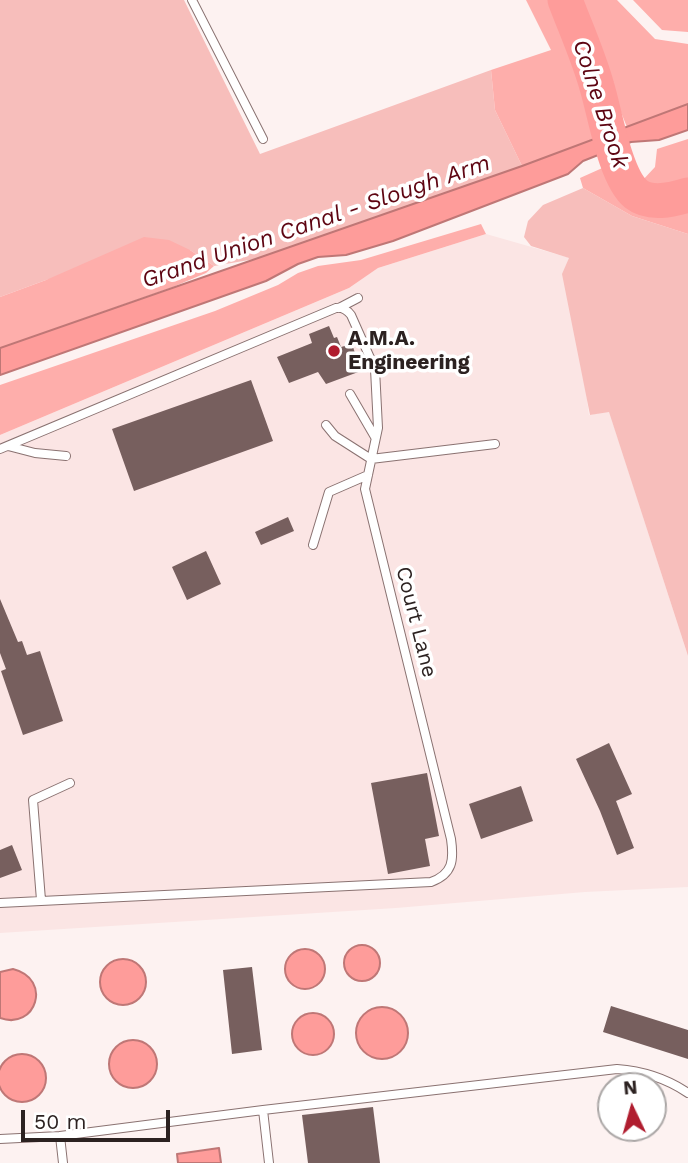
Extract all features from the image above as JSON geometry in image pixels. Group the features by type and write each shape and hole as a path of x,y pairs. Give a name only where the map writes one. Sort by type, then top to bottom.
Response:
{"lane":[{"path":"192,0 263,139"},
{"path":"4,447 358,298"},
{"name":"Court Lane","path":"0,903 414,884 438,880 449,868 453,854 451,839 365,489 377,428 375,369 351,315 345,309 339,308"},
{"path":"350,394 376,437"},
{"path":"326,425 335,436 371,459 495,444"},
{"path":"4,447 66,456"},
{"path":"313,545 329,492 368,475"},
{"path":"41,900 33,800 70,783"},
{"path":"0,1139 60,1136 617,1069 649,1073 673,1082 688,1093"},
{"path":"263,1110 269,1163"},
{"path":"60,1136 63,1163"}],"shaded area":[{"path":"0,0 184,0 260,154 491,70 495,110 522,166 255,259 214,266 190,250 46,280 0,297"},
{"path":"526,0 563,0 571,21 597,139 522,166 495,110 491,70 551,50"},
{"path":"575,0 617,0 655,39 688,44 688,104 627,127"},
{"path":"633,0 688,0 688,32 662,30"},
{"path":"688,104 688,130 659,140 631,142 583,161 568,174 393,241 346,255 318,257 266,281 0,375 0,348 522,166"},
{"path":"688,139 688,190 670,194 640,189 641,182 655,167 657,149"},
{"path":"609,165 624,197 648,206 688,200 688,234 632,216 583,188 580,178"},
{"path":"583,188 632,216 688,234 688,656 609,412 590,415 562,274 569,258 531,246 524,237 528,221 543,205"},
{"path":"481,224 486,234 378,268 349,288 0,435 0,385 215,311 318,266 361,260"},
{"path":"486,234 570,258 589,415 609,411 688,656 688,887 0,933 0,435 349,288 378,268"},
{"path":"144,237 169,240 214,266 206,273 173,287 0,348 0,297"},
{"path":"362,945 375,950 380,963 375,976 362,981 349,976 344,963 349,950"},
{"path":"305,949 313,950 319,955 324,961 324,977 319,983 313,988 305,989 297,988 291,983 286,977 285,969 286,961 291,955 297,950"},
{"path":"123,959 140,965 146,982 140,999 123,1005 106,999 100,982 106,965"},
{"path":"13,969 33,983 36,992 30,1011 13,1020 0,1018 0,972"},
{"path":"382,1007 392,1009 400,1015 406,1023 406,1043 400,1051 392,1057 382,1059 372,1057 364,1051 358,1043 356,1033 358,1023 364,1015 372,1009"},
{"path":"313,1013 328,1019 334,1034 328,1049 313,1055 298,1049 292,1034 298,1019"},
{"path":"133,1040 142,1041 150,1047 156,1055 156,1073 150,1081 142,1087 133,1088 124,1087 116,1081 110,1073 109,1064 110,1055 116,1047 124,1041"},
{"path":"22,1054 39,1061 46,1078 39,1095 22,1102 5,1095 -2,1078 5,1061"},
{"path":"219,1148 221,1163 178,1163 177,1154"}],"building":[{"name":"A.M.A. Engineering","path":"329,326 341,347 352,344 361,371 326,384 318,372 289,383 277,357 312,343 309,334"},
{"path":"251,380 273,441 134,491 112,429"},
{"path":"288,517 294,531 261,545 255,532"},
{"path":"206,551 221,584 187,600 172,567"},
{"path":"0,599 18,642 22,641 27,655 40,651 63,721 23,735 1,671 6,669 0,653"},
{"path":"609,743 632,794 616,801 634,848 617,855 576,759"},
{"path":"427,773 439,836 425,839 430,866 388,874 371,783"},
{"path":"521,786 533,821 481,839 469,804"},
{"path":"12,845 22,870 0,878 0,850"},
{"path":"252,967 262,1050 232,1054 223,970"},
{"path":"611,1006 688,1030 688,1059 603,1032"},
{"path":"373,1107 380,1163 308,1163 302,1115"}],"waterway":[{"name":"Colne Brook","path":"565,0 594,76 617,160 629,186 636,194 648,200 668,200 688,195"}],"place":[{"name":"A.M.A. Engineering","path":"334,351"}],"water label":[{"name":"Grand Union Canal - Slough Arm","path":"316,222"}]}
